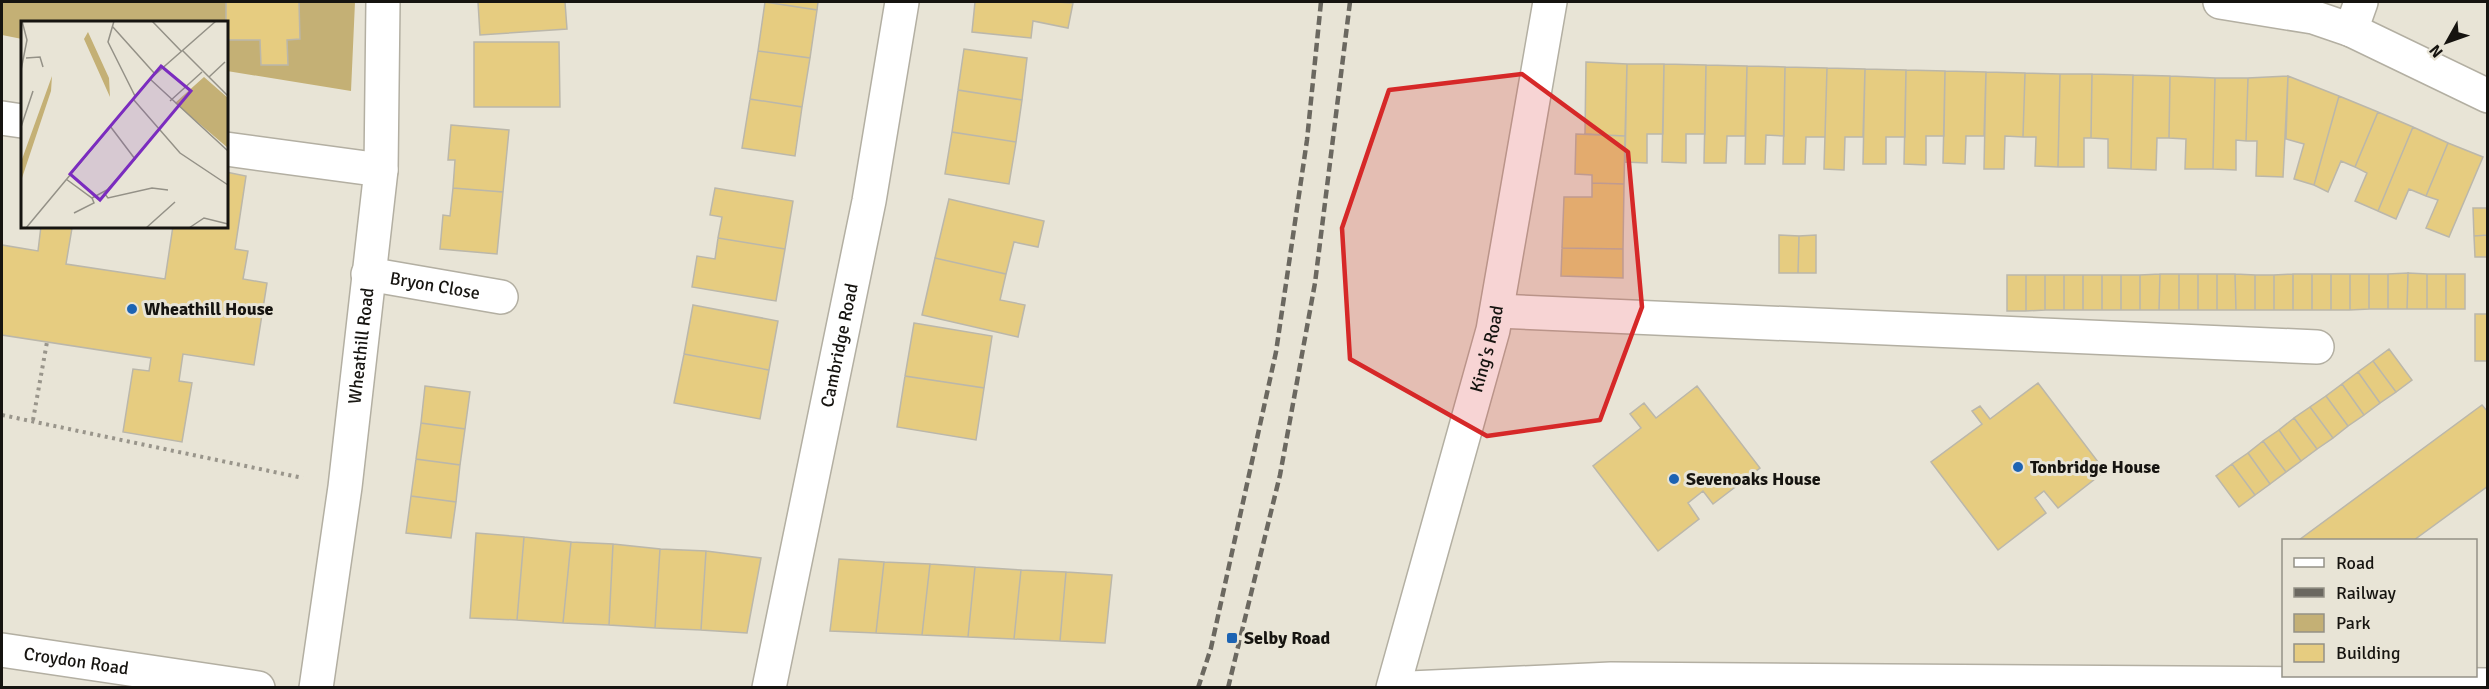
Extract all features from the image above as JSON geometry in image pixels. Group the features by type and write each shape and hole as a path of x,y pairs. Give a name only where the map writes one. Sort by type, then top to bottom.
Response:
{"street":[{"name":"Wheathill Road","path":"316,687 345,487 381,170 382,2"},
{"name":"Cambridge Road","path":"768,687 869,201 902,2"},
{"name":"King's Road","path":"1393,687 1493,330 1550,2"},
{"path":"2220,2 2283,10 2313,17 2356,16 2431,67 2487,96"},
{"path":"2,118 21,121"},
{"path":"228,149 381,170"},
{"name":"Bryon Close","path":"368,274 501,297"},
{"path":"1497,311 2317,348"},
{"name":"Croydon Road","path":"2,650 177,682 258,687"},
{"path":"1410,687 1611,679 2487,685"}],"path":[{"path":"33,420 47,342"},
{"path":"2,415 345,487"}],"highlighted area":[{"path":"1522,74 1628,152 1642,307 1600,420 1487,436 1350,359 1342,228 1389,90"}],"green space":[{"path":"2,2 355,2 351,91 228,71 228,21 21,21 21,39 2,35"}],"building":[{"path":"226,2 299,2 300,39 287,40 288,65 261,65 260,40 228,40 228,21 226,21"},
{"path":"478,2 565,2 567,29 480,35"},
{"path":"765,2 818,2 817,10"},
{"path":"765,2 817,10 810,58 758,51"},
{"path":"975,2 1073,3 1068,28 1033,21 1031,38 972,32"},
{"path":"474,42 559,42 560,107 474,107"},
{"path":"964,49 1027,58 1022,100 958,90"},
{"path":"758,51 810,58 802,107 750,99"},
{"path":"1586,62 1627,64 1625,136 1585,134"},
{"path":"1627,64 1664,64 1663,134 1647,134 1647,163 1625,162"},
{"path":"1664,64 1706,65 1705,134 1686,134 1686,163 1662,162"},
{"path":"1706,65 1747,66 1745,136 1727,136 1726,163 1704,163"},
{"path":"1747,66 1785,67 1784,136 1766,135 1765,164 1745,164"},
{"path":"1785,67 1827,68 1825,137 1806,137 1805,164 1783,164"},
{"path":"1827,68 1865,69 1863,137 1845,137 1844,170 1824,169"},
{"path":"1865,69 1906,70 1905,137 1886,137 1886,164 1863,164"},
{"path":"1906,70 1945,71 1944,136 1926,136 1926,165 1904,164"},
{"path":"1945,71 1986,72 1984,136 1966,136 1965,164 1943,163"},
{"path":"1986,72 2025,73 2023,137 2005,136 2004,169 1984,169"},
{"path":"2025,73 2060,74 2058,167 2035,166 2036,137 2023,137"},
{"path":"2060,74 2092,74 2091,138 2084,138 2084,167 2058,167"},
{"path":"2092,74 2133,75 2131,169 2108,168 2108,139 2091,138"},
{"path":"2133,75 2170,76 2169,138 2157,138 2156,170 2131,169"},
{"path":"2170,76 2215,78 2213,169 2185,169 2186,139 2169,138"},
{"path":"2288,76 2339,96 2314,185 2294,179 2304,144 2286,139"},
{"path":"2288,76 2283,177 2256,176 2257,141 2246,141 2248,78"},
{"path":"2215,78 2248,78 2246,141 2236,140 2236,170 2213,169"},
{"path":"958,90 1022,100 1016,142 952,132"},
{"path":"2339,96 2378,112 2355,167 2341,161 2328,192 2314,185"},
{"path":"750,99 802,107 795,156 742,148"},
{"path":"2378,112 2413,127 2378,211 2355,201 2367,173 2355,167"},
{"path":"451,125 509,130 503,192 453,188 455,160 448,160"},
{"path":"2413,127 2448,143 2426,196 2409,189 2396,219 2378,211"},
{"path":"952,132 1016,142 1009,184 945,174"},
{"path":"1576,134 1625,136 1624,184 1592,183 1592,175 1575,174"},
{"path":"2448,143 2483,157 2449,237 2426,228 2438,200 2426,196"},
{"name":"Wheathill House","path":"228,172 246,176 235,249 248,251 243,279 267,283 254,365 183,354 179,381 192,383 182,442 123,432 133,369 149,371 151,358 2,335 2,245 38,251 41,228 72,228 66,264 165,279 173,228 228,228"},
{"path":"1592,183 1624,184 1623,249 1562,248 1564,197 1592,197"},
{"path":"453,188 503,192 497,254 440,249 443,215 450,216"},
{"path":"715,188 793,201 785,249 718,238 722,217 710,215"},
{"path":"949,199 1044,221 1038,247 1014,242 1006,274 935,258"},
{"path":"2473,208 2488,208 2488,235 2474,236"},
{"path":"1779,235 1799,236 1798,273 1779,273"},
{"path":"1816,235 1816,273 1798,273 1799,236"},
{"path":"2488,235 2488,257 2475,257 2474,236"},
{"path":"718,238 785,249 776,301 692,287 697,256 715,259"},
{"path":"1562,248 1623,249 1623,278 1561,276"},
{"path":"935,258 1006,274 1000,300 1025,305 1018,337 922,315"},
{"path":"2408,273 2407,309 2388,309 2388,274"},
{"path":"2408,273 2427,274 2427,309 2407,309"},
{"path":"2160,274 2159,310 2140,310 2140,275"},
{"path":"2160,274 2179,274 2179,310 2159,310"},
{"path":"2179,274 2198,274 2198,310 2179,310"},
{"path":"2198,274 2217,274 2217,310 2198,310"},
{"path":"2217,274 2235,274 2236,310 2217,310"},
{"path":"2235,274 2255,275 2255,310 2236,310"},
{"path":"2293,274 2293,310 2274,310 2274,275"},
{"path":"2293,274 2312,274 2312,310 2293,310"},
{"path":"2312,274 2331,274 2331,310 2312,310"},
{"path":"2331,274 2350,274 2350,310 2331,310"},
{"path":"2350,274 2369,274 2369,309 2350,310"},
{"path":"2369,274 2388,274 2388,309 2369,309"},
{"path":"2427,274 2446,274 2446,309 2427,309"},
{"path":"2446,274 2465,274 2465,309 2446,309"},
{"path":"2007,275 2026,275 2026,311 2007,311"},
{"path":"2026,275 2045,275 2045,310 2026,311"},
{"path":"2045,275 2064,275 2064,310 2045,310"},
{"path":"2064,275 2083,275 2083,310 2064,310"},
{"path":"2083,275 2102,275 2102,310 2083,310"},
{"path":"2102,275 2121,275 2121,310 2102,310"},
{"path":"2121,275 2140,275 2140,310 2121,310"},
{"path":"2255,275 2274,275 2274,310 2255,310"},
{"path":"693,305 778,321 769,370 684,354"},
{"path":"2475,314 2488,314 2488,361 2475,361"},
{"path":"914,323 992,336 984,388 905,376"},
{"path":"2389,349 2412,380 2396,392 2373,361"},
{"path":"684,354 769,370 760,419 674,403"},
{"path":"2373,361 2396,392 2380,403 2358,372"},
{"path":"2358,372 2380,403 2364,415 2342,384"},
{"path":"905,376 984,388 976,440 897,427"},
{"name":"Tonbridge House","path":"2038,383 2105,471 2058,508 2044,491 2035,498 2046,513 1998,550 1931,462 1982,424 1972,411 1980,406 1990,419"},
{"path":"2342,384 2364,415 2348,426 2326,396"},
{"path":"425,386 470,392 465,429 421,423"},
{"name":"Sevenoaks House","path":"1697,386 1760,468 1713,504 1703,491 1688,503 1699,519 1658,551 1593,466 1641,428 1630,414 1644,403 1656,418"},
{"path":"2326,396 2348,426 2333,438 2310,407"},
{"path":"2482,405 2488,412 2488,486 2415,539 2300,539"},
{"path":"2310,407 2333,438 2317,449 2294,418"},
{"path":"2294,418 2317,449 2301,461 2279,430"},
{"path":"421,423 465,429 460,465 416,459"},
{"path":"2279,430 2301,461 2286,472 2263,441"},
{"path":"2263,441 2286,472 2270,484 2248,453"},
{"path":"2248,453 2270,484 2255,495 2232,464"},
{"path":"416,459 460,465 456,502 411,496"},
{"path":"2232,464 2255,495 2239,507 2216,476"},
{"path":"411,496 456,502 451,538 406,533"},
{"path":"476,533 524,537 517,620 470,618"},
{"path":"524,537 571,542 563,623 517,620"},
{"path":"571,542 613,544 609,625 563,623"},
{"path":"613,544 660,549 655,628 609,625"},
{"path":"660,549 706,551 701,630 655,628"},
{"path":"706,551 761,558 747,633 701,630"},
{"path":"839,559 884,562 876,633 830,631"},
{"path":"884,562 930,564 922,635 876,633"},
{"path":"930,564 975,567 968,637 922,635"},
{"path":"975,567 1021,570 1014,639 968,637"},
{"path":"1021,570 1066,572 1060,641 1014,639"},
{"path":"1066,572 1112,575 1105,643 1060,641"}],"railway":[{"path":"1198,688 1211,648 1276,352 1307,140 1321,2"},
{"path":"1228,688 1280,475 1315,283 1350,2"}],"place":[{"name":"Wheathill House","path":"132,309"},
{"name":"Tonbridge House","path":"2018,467"},
{"name":"Sevenoaks House","path":"1674,479"},
{"name":"Selby Road","path":"1232,638"}]}
